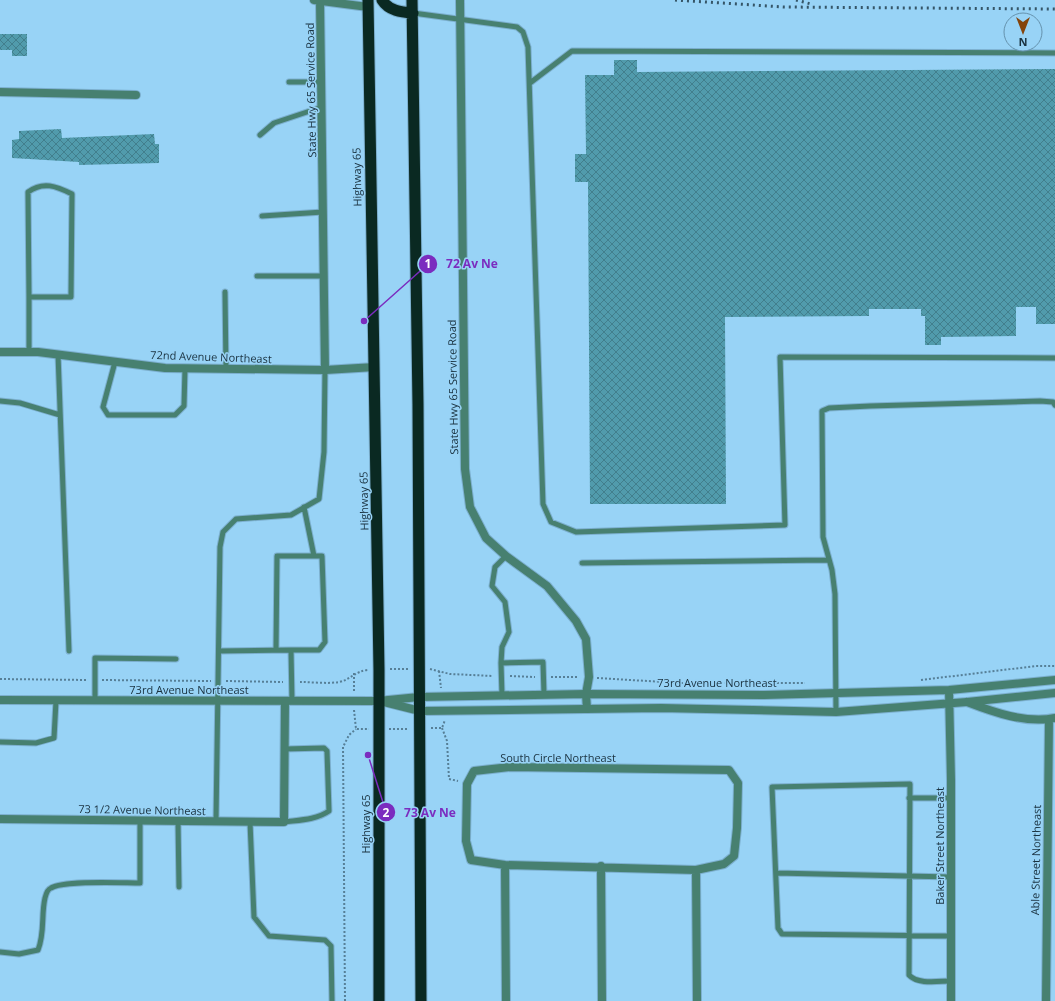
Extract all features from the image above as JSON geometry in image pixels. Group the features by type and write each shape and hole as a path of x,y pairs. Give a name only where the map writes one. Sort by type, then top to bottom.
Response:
{"highway":[{"path":"382,0 386,6 399,11 412,13"},
{"path":"412,0 418,404 421,1001"},
{"name":"Highway 65","path":"368,4 379,670 379,1001"}],"street":[{"name":"State Hwy 65 Service Road","path":"325,370 322,82 317,0 368,4"},
{"name":"State Hwy 65 Service Road","path":"460,0 465,469 470,507 486,538 506,556 547,586 576,621 586,639 589,677 586,694 587,709"},
{"path":"0,92 136,95"},
{"name":"72nd Avenue Northeast","path":"0,352 58,354 165,368 185,369 325,370 375,367"},
{"name":"73rd Avenue Northeast","path":"0,700 218,702 378,701 419,697 544,694 764,695 948,690 1055,680"},
{"name":"Baker Street Northeast","path":"948,690 951,798 951,1001"},
{"name":"73rd Avenue Northeast","path":"378,701 420,711 662,708 836,712 967,702 1055,692"},
{"path":"284,822 284,749 288,701"},
{"name":"73rd Avenue Northeast","path":"967,702 996,712 1028,718 1052,719"},
{"name":"Able Street Northeast","path":"1046,1001 1052,719"},
{"name":"South Circle Northeast","path":"510,767 729,770 738,783 737,828 734,856 724,864 696,870 602,866 505,865 471,860 466,842 467,784 474,771 510,767"},
{"name":"73 1/2 Avenue Northeast","path":"0,819 284,822"},
{"path":"505,865 506,1001"},
{"path":"602,866 602,1001"},
{"path":"696,870 697,1001"}],"lane":[{"path":"412,13 460,18 517,27 524,32 528,46 543,504 551,522 576,532 785,525 780,358 1055,358"},
{"path":"530,83 572,51 1055,53"},
{"path":"289,82 322,82"},
{"path":"260,135 274,123 322,107"},
{"path":"29,297 71,296 72,194 58,187 37,185 28,192 29,352"},
{"path":"262,216 323,212"},
{"path":"256,276 324,276"},
{"path":"225,292 226,369"},
{"path":"58,354 69,651"},
{"path":"115,362 103,407 108,415 175,415 184,406 185,369"},
{"path":"216,821 220,547 223,532 236,519 291,514 319,499 324,452 325,370"},
{"path":"0,401 20,403 60,415"},
{"path":"836,712 835,594 823,536 822,411 829,408 886,405 1053,402 1055,405"},
{"path":"304,507 314,556"},
{"path":"219,651 319,650 325,642 322,556 277,556 276,650"},
{"path":"502,695 502,647 509,632 505,602 492,586 495,567 506,556"},
{"path":"582,563 829,560"},
{"path":"288,701 291,682 291,650"},
{"path":"95,701 95,658 176,659"},
{"path":"501,663 543,662 545,677 544,694"},
{"path":"0,742 36,743 54,738 56,701"},
{"path":"284,749 324,748 327,751 329,811 322,816 284,822"},
{"path":"951,936 910,935 782,934 778,928 772,787 910,784 909,798 910,876 910,935 909,975 913,979 919,981 951,981"},
{"path":"909,798 951,798"},
{"path":"0,952 19,954 38,950 42,942 45,898 48,889 52,887 67,884 140,883 140,820"},
{"path":"178,821 179,887"},
{"path":"250,822 254,917 269,936 325,940 331,946 332,1001"},
{"path":"776,873 951,877"}],"path":[{"path":"914,681 1036,666 1055,666"},
{"path":"0,679 339,682 348,679 354,673 365,670 433,669 450,674 502,677 589,677 681,683 813,683"},
{"path":"442,728 447,741 449,779 467,784"},
{"path":"345,1001 343,747 349,735 356,729"}],"building":[{"path":"0,34 27,34 27,56 12,56 12,50 0,50"},
{"path":"614,60 637,60 637,72 1055,69 1055,324 1036,324 1036,307 1016,307 1016,336 941,337 941,345 925,345 925,316 921,316 921,309 869,309 869,316 725,317 726,504 590,504 588,182 575,182 575,154 586,154 585,75 614,75"},
{"path":"61,129 62,138 154,134 155,144 159,144 159,163 79,165 79,162 12,158 12,140 19,139 19,131"}],"railway":[{"path":"675,0 784,7 1055,9"},
{"path":"796,0 811,4"}],"place":[{"name":"72 Av Ne","path":"364,321"},
{"name":"73 Av Ne","path":"368,755"}]}
